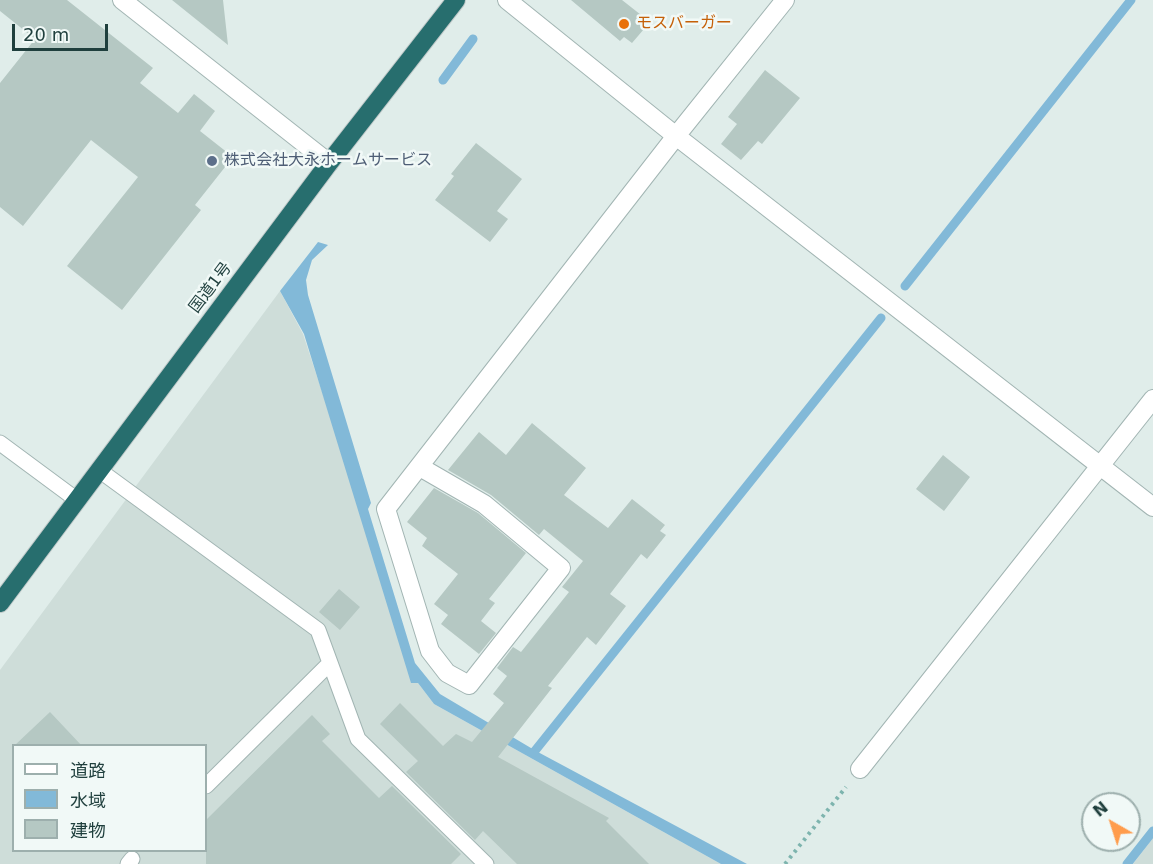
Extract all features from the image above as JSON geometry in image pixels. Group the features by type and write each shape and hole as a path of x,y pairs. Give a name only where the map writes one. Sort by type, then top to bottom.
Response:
{"highway":[{"name":"国道1号","path":"0,601 329,163 456,0"}],"street":[{"path":"122,0 329,163"},
{"path":"507,0 676,136 1153,507"},
{"path":"420,467 484,504 561,568 469,685 447,673 430,651 386,509 676,136 785,0"},
{"path":"860,769 1153,399"}],"lane":[{"path":"0,443 77,500"},
{"path":"99,470 318,630 358,739 486,864"},
{"path":"207,785 330,663"}],"path":[{"path":"785,864 860,769"}],"shaded area":[{"path":"280,291 303,334 418,683 434,704 721,864 0,864 0,670"},
{"path":"1153,838 1153,864 1133,864"}],"water":[{"path":"318,242 328,245 312,260 306,280 308,295 371,503 368,509 415,663 440,694 536,751 747,864 721,864 434,704 418,683 411,683 304,334 280,291"}],"building":[{"path":"0,0 67,0 153,68 140,83 178,113 194,94 215,111 200,131 233,157 195,205 201,210 122,310 67,266 138,177 91,140 23,226 0,207 0,83 35,39 0,11"},
{"path":"172,0 223,0 228,45"},
{"name":"モスバーガー","path":"571,0 622,0 650,22 632,43 624,37 620,41"},
{"path":"765,70 800,98 762,144 758,141 741,160 721,144 737,124 728,117"},
{"path":"476,143 522,179 497,211 508,219 490,242 435,200 454,176 451,174"},
{"path":"532,423 586,468 564,495 608,528 632,499 665,525 660,531 666,535 647,559 641,554 610,594 626,606 596,645 587,637 548,686 552,688 498,757 609,818 606,821 649,864 517,864 483,831 475,840 406,772 418,761 380,724 400,703 443,746 456,734 472,742 504,703 493,694 507,676 497,668 513,647 521,652 569,592 562,587 583,561 544,529 539,535 491,495 448,470 479,432 506,455"},
{"path":"943,455 970,477 944,511 916,489"},
{"path":"434,488 478,513 526,553 489,599 495,603 481,621 496,633 479,654 441,624 448,615 434,604 458,574 422,546 427,538 407,522"},
{"path":"339,589 360,607 340,630 319,612"},
{"path":"50,712 80,744 16,744"},
{"path":"312,715 330,734 322,741 379,798 392,786 461,854 451,864 206,864 207,819"}],"waterway":[{"path":"905,286 1131,0"},
{"path":"443,80 473,39"},
{"path":"534,752 881,318"},
{"path":"1127,864 1153,831"}],"place":[{"name":"モスバーガー","path":"624,24"},
{"name":"株式会社大永ホームサービス","path":"212,161"}]}
